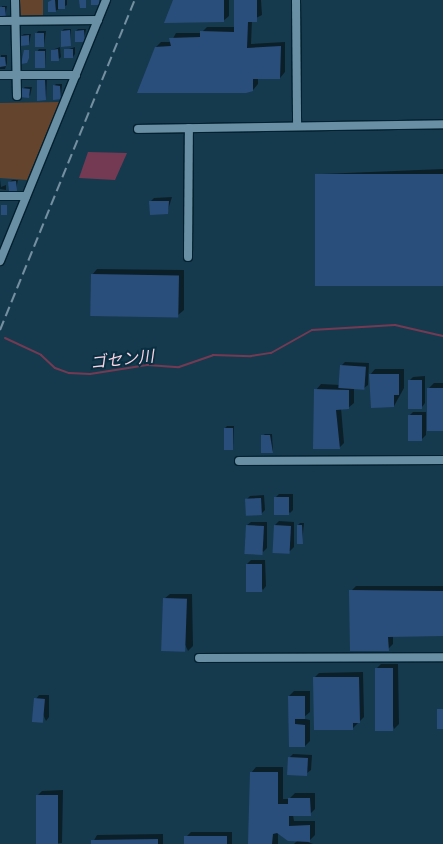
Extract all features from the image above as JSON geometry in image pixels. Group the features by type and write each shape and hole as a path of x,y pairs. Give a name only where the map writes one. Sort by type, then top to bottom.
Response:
{"street":[{"path":"15,0 17,96"},
{"path":"0,260 106,0"},
{"path":"296,0 297,126"},
{"path":"0,21 98,20"},
{"path":"0,75 76,75"},
{"path":"138,129 443,124"},
{"path":"188,257 189,128"},
{"path":"0,196 26,196"},
{"path":"239,461 443,460"},
{"path":"200,658 443,657"}],"shaded area":[{"path":"19,0 43,0 43,16 19,16"},
{"path":"60,102 27,180 0,178 0,103"},
{"path":"88,152 127,153 115,180 79,178"}],"building":[{"path":"55,0 56,12 48,12 48,2"},
{"path":"58,0 65,0 65,9 58,9"},
{"path":"79,0 86,0 86,8 80,8"},
{"path":"91,0 99,0 99,5 91,5"},
{"path":"173,0 224,0 224,22 164,23"},
{"path":"234,0 257,0 257,22 248,22 247,48 281,46 280,79 253,79 253,91 246,93 137,93 155,47 171,46 169,38 200,37 200,31 234,32"},
{"path":"0,7 5,7 6,18 0,18"},
{"path":"70,30 71,46 61,47 61,31"},
{"path":"84,30 85,42 75,42 75,31"},
{"path":"35,33 44,33 44,47 35,47"},
{"path":"29,35 29,45 20,46 20,36"},
{"path":"58,49 59,61 51,61 51,50"},
{"path":"64,49 73,49 73,58 64,58"},
{"path":"24,50 29,50 29,58 27,63 21,64"},
{"path":"35,51 45,51 45,68 35,68"},
{"path":"0,57 5,57 6,66 0,67"},
{"path":"37,80 45,80 46,100 37,101"},
{"path":"53,85 60,86 61,99 53,100"},
{"path":"21,88 30,89 29,98 20,97"},
{"path":"315,174 443,174 443,286 315,286"},
{"path":"16,181 17,191 9,192 8,182"},
{"path":"149,201 169,201 168,214 150,215"},
{"path":"1,205 7,205 7,215 1,215"},
{"path":"91,274 179,276 178,318 90,316"},
{"path":"340,365 366,367 364,390 338,388"},
{"path":"369,374 399,374 399,395 394,395 394,407 371,408"},
{"path":"408,380 422,380 422,409 408,409"},
{"path":"427,388 443,388 443,431 427,431"},
{"path":"314,389 349,390 349,409 336,410 340,449 313,449"},
{"path":"408,415 422,415 422,441 408,441"},
{"path":"224,428 233,428 233,450 224,450"},
{"path":"261,435 270,435 273,453 261,453"},
{"path":"274,497 289,497 289,515 274,515"},
{"path":"261,498 262,515 246,516 245,499"},
{"path":"246,525 264,526 262,555 244,554"},
{"path":"274,525 291,526 290,554 273,553"},
{"path":"297,525 302,525 303,544 297,544"},
{"path":"246,564 262,564 262,592 246,592"},
{"path":"349,590 443,591 443,636 388,637 389,651 350,651"},
{"path":"163,598 187,599 185,652 161,651"},
{"path":"375,668 393,668 393,731 375,731"},
{"path":"313,677 359,677 360,723 353,723 353,730 314,730"},
{"path":"288,696 305,696 305,719 295,719 295,724 305,725 305,747 289,747"},
{"path":"34,698 45,699 43,723 32,722"},
{"path":"437,709 443,709 443,729 437,729"},
{"path":"288,757 308,758 307,776 287,775"},
{"path":"250,772 278,772 278,804 288,804 288,798 310,798 311,816 289,816 289,826 310,825 310,842 288,841 277,833 273,834 272,844 248,844"},
{"path":"36,795 58,795 58,844 36,844"},
{"path":"184,836 227,836 227,844 184,844"},
{"path":"158,839 158,844 91,844 91,840"}],"waterway":[{"name":"ゴセン川","path":"5,338 41,355 55,368 69,373 90,374 147,365 179,367 213,355 251,356 271,353 312,330 395,325 443,336"}],"railway":[{"path":"0,330 135,0"}]}
